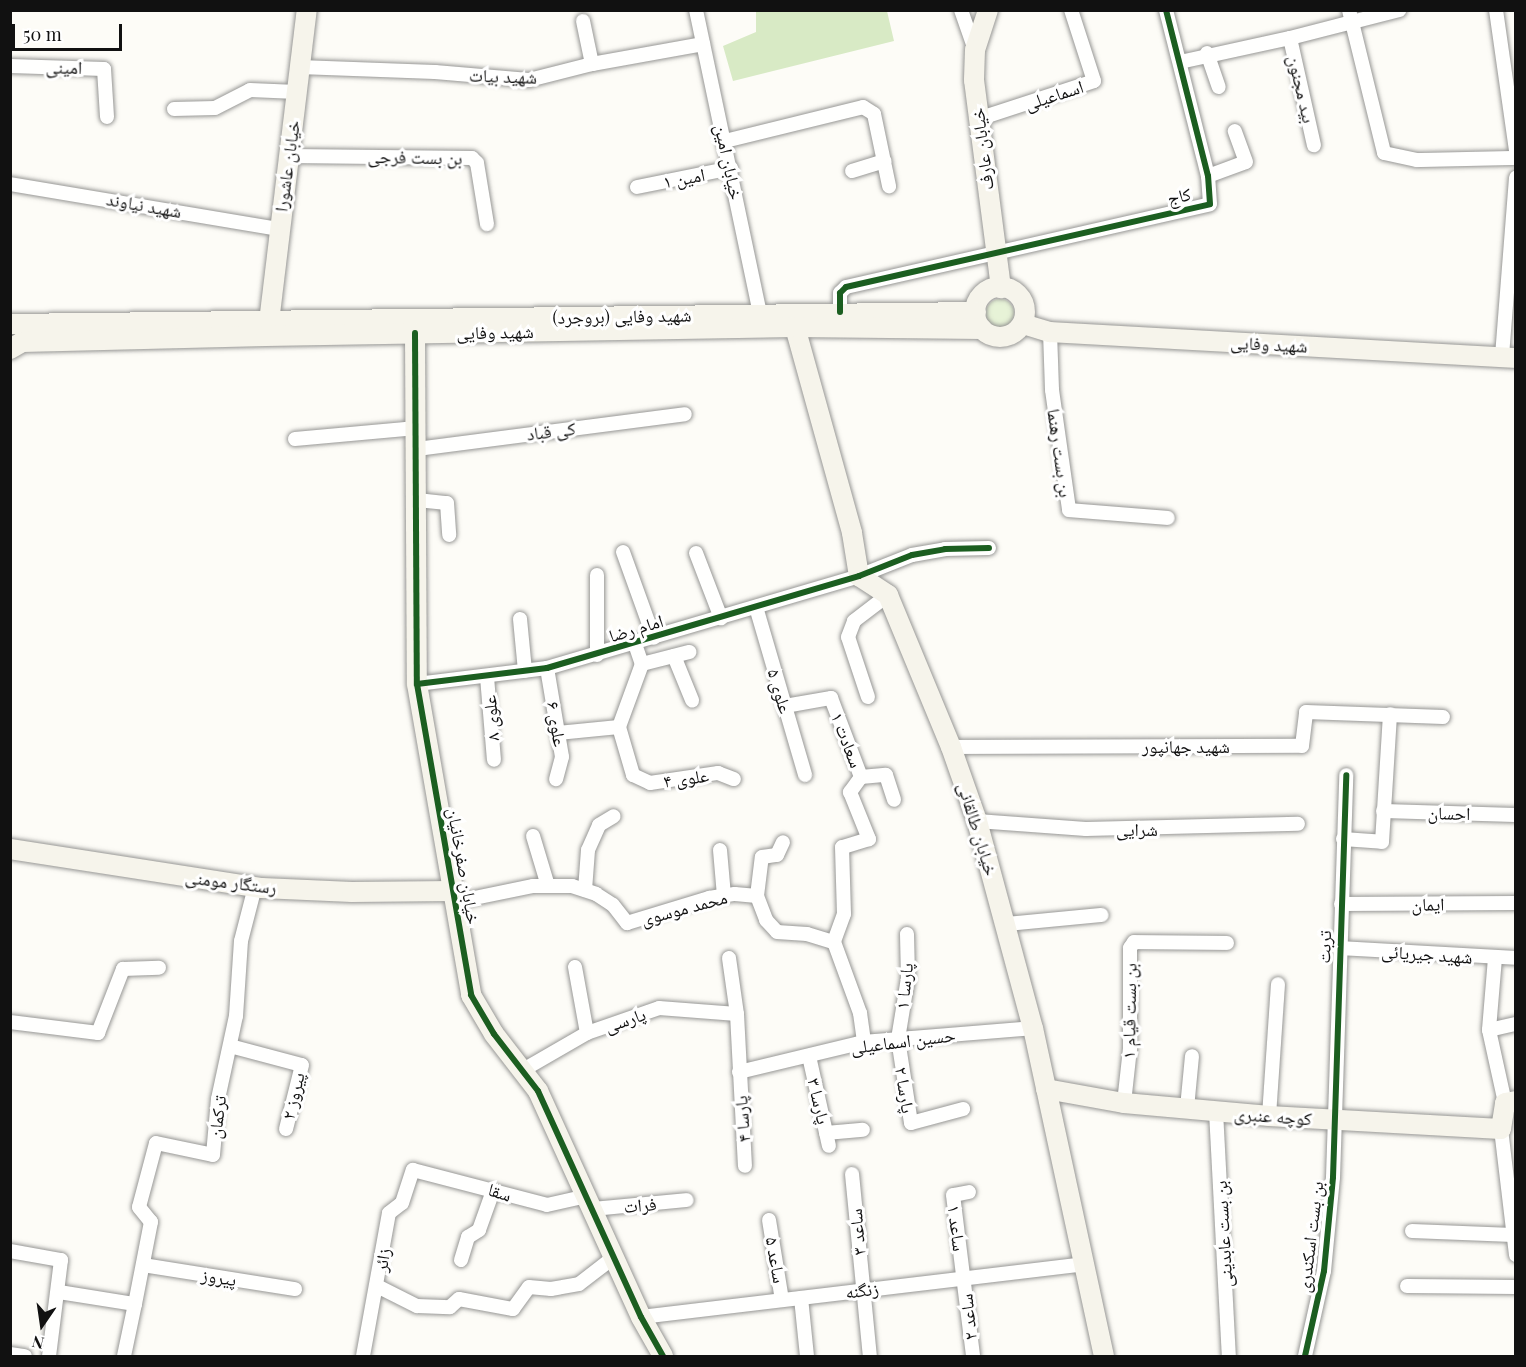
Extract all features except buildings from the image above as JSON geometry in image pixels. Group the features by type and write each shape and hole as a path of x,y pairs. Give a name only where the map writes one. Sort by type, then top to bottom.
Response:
{"main road":[{"name":"خیابان عاشورا","path":"269,322 278,229 307,10"},
{"name":"خیابان عارف","path":"988,10 975,50 978,119 1001,288"},
{"path":"1001,288 1014,291 1024,304 1023,324 1007,337 990,335 979,320 983,294 1001,288"},
{"name":"شهید وفایی (بروجرد)","path":"269,322 840,312 979,320"},
{"name":"شهید وفایی","path":"10,349 22,342 795,327 979,320"},
{"path":"10,324 269,322"},
{"name":"شهید وفایی","path":"1023,324 1050,332 1509,357"},
{"path":"795,327 852,532 859,576 888,596"},
{"name":"خیابان صفرخانیان","path":"415,333 417,684 471,995 494,1034 538,1092 641,1317 663,1356"},
{"name":"خیابان طالقانی","path":"888,596 951,747 977,821 1033,1028 1104,1356"},
{"name":"رستگار مومنی","path":"10,849 255,887 454,896"},
{"name":"کوچه عنبری","path":"1046,1089 1124,1103 1269,1116 1501,1129"},
{"path":"1501,1129 1510,1102"}],"street":[{"name":"خیابان امین","path":"696,10 760,314"},
{"path":"961,10 975,50"},
{"name":"اسماعیلی","path":"978,119 1094,81 1071,10"},
{"name":"کاج","path":"995,251 1210,204 1208,176 1166,10"},
{"path":"1290,38 1351,17 1399,10"},
{"path":"1496,10 1515,150"},
{"path":"1351,17 1384,153 1417,160 1515,158"},
{"path":"583,21 592,64"},
{"name":"بید مجنون","path":"1180,62 1207,53 1290,38 1314,145"},
{"name":"شهید بیات","path":"299,67 529,80 592,64 703,44"},
{"path":"1207,53 1219,87"},
{"name":"امینی","path":"10,66 104,69 107,117"},
{"path":"174,109 215,108 250,90 297,92"},
{"path":"725,141 863,107 874,114 889,186"},
{"path":"1208,176 1246,162 1234,131"},
{"name":"بن بست فرجی","path":"289,156 472,158 477,163 487,224"},
{"path":"852,171 885,161"},
{"name":"امین ۱","path":"637,187 731,168"},
{"path":"1509,357 1515,178"},
{"name":"شهید نیاوند","path":"10,184 278,229"},
{"path":"840,312 840,293 846,287 995,251"},
{"name":"بن بست رهنما","path":"1050,332 1052,390 1069,510 1168,518"},
{"name":"کی قباد","path":"417,449 685,414"},
{"path":"296,439 417,428"},
{"path":"417,500 447,502 449,535"},
{"name":"امام رضا","path":"417,684 547,668 597,656 859,576 912,555 945,549 989,548"},
{"path":"623,552 654,638"},
{"path":"696,553 721,618"},
{"path":"597,575 597,656"},
{"path":"868,697 848,637 854,621 888,596"},
{"name":"علوی ۵","path":"756,607 805,776"},
{"path":"520,619 525,671"},
{"path":"558,732 620,727 642,664 635,644"},
{"path":"642,664 689,652"},
{"path":"674,656 692,700"},
{"name":"علوی ۶","path":"547,668 562,758 556,779"},
{"name":"علوی ۸","path":"487,676 494,760"},
{"name":"سعادت ۱","path":"785,706 831,698 861,777 850,792 869,839 842,847 844,914 834,942"},
{"name":"شهید جهانپور","path":"951,747 1302,746 1305,712 1443,717"},
{"path":"1343,839 1382,842 1390,714"},
{"name":"علوی ۴","path":"620,727 633,775 650,783 718,773 734,779"},
{"path":"861,777 886,775 894,800"},
{"name":"تربت","path":"1332,1120 1346,775"},
{"name":"احسان","path":"1383,812 1515,814"},
{"path":"585,890 588,850 599,825 614,816"},
{"name":"شرایی","path":"977,821 1086,829 1298,824"},
{"path":"533,836 548,886"},
{"path":"783,842 777,855 762,857 757,896 766,920 777,932 807,934 834,942 860,1012 864,1042"},
{"path":"720,850 724,896"},
{"name":"محمد موسوی","path":"454,896 548,886 585,890 613,905 627,923 724,896 757,896"},
{"name":"ترکمان","path":"124,1356 151,1222 140,1207 156,1143 213,1155 218,1099 236,1016 241,941 255,887"},
{"name":"ایمان","path":"1341,904 1515,903"},
{"path":"1006,924 1102,915"},
{"name":"پارسا ۱","path":"898,1039 908,978 908,934"},
{"name":"بن بست قیام ۱","path":"1124,1103 1130,1049 1130,948 1134,942 1227,943"},
{"name":"شهید جیریائی","path":"1339,948 1515,958"},
{"name":"پارسا ۴","path":"729,958 737,1014 745,1166"},
{"path":"1495,958 1489,1030 1510,1102"},
{"path":"575,967 587,1033"},
{"path":"10,1022 98,1033 123,969 159,968"},
{"path":"1269,1116 1278,984"},
{"name":"پارسی","path":"523,1070 587,1033 659,1008 737,1014"},
{"path":"1489,1030 1515,1023"},
{"name":"حسین اسماعیلی","path":"739,1072 864,1042 1033,1028"},
{"name":"پارسا ۲","path":"898,1039 910,1123 963,1109"},
{"name":"پیروز ۲","path":"230,1046 302,1065 286,1128"},
{"name":"پارسا ۳","path":"808,1056 828,1140 863,1130"},
{"path":"1187,1108 1192,1056"},
{"name":"بن بست عابدینی","path":"1216,1111 1229,1356"},
{"name":"بن بست اسکندری","path":"1305,1356 1330,1225 1332,1120"},
{"path":"1501,1129 1515,1255"},
{"name":"سقا","path":"413,1170 547,1205 590,1203"},
{"name":"زائر","path":"363,1356 388,1213 402,1203 413,1170"},
{"name":"ساعد ۳","path":"852,1174 861,1290 870,1356"},
{"path":"461,1260 468,1237 479,1230 493,1191"},
{"name":"ساعد ۱","path":"964,1278 953,1195 969,1192"},
{"name":"فرات","path":"590,1203 687,1200"},
{"name":"ساعد ۵","path":"769,1220 782,1300"},
{"path":"1412,1232 1513,1235"},
{"path":"10,1251 60,1260 59,1292 50,1356"},
{"path":"377,1286 417,1306 450,1307 459,1299 513,1309 529,1287 551,1289 579,1284 614,1257"},
{"name":"زنگنه","path":"641,1317 1083,1264"},
{"name":"پیروز","path":"143,1265 295,1289"},
{"name":"ساعد ۲","path":"964,1278 973,1356"},
{"path":"1407,1286 1515,1287"},
{"path":"59,1292 135,1304"},
{"path":"801,1298 807,1356"},
{"path":"10,1354 25,1356"}],"green space":[{"path":"887,11 894,41 733,81 723,46 756,32 756,12"},
{"path":"1000,299 1010,303 1014,313 1010,323 1000,327 990,323 986,313 990,303"}],"cycle path":[{"path":"840,312 840,293 846,287 1210,204 1208,176 1166,10"},
{"path":"415,333 417,684 471,995 494,1034 538,1091 641,1317 663,1356"},
{"path":"417,684 547,668 859,576 912,555 945,549 989,548"},
{"path":"1305,1356 1324,1271 1333,1177 1346,775"}]}
